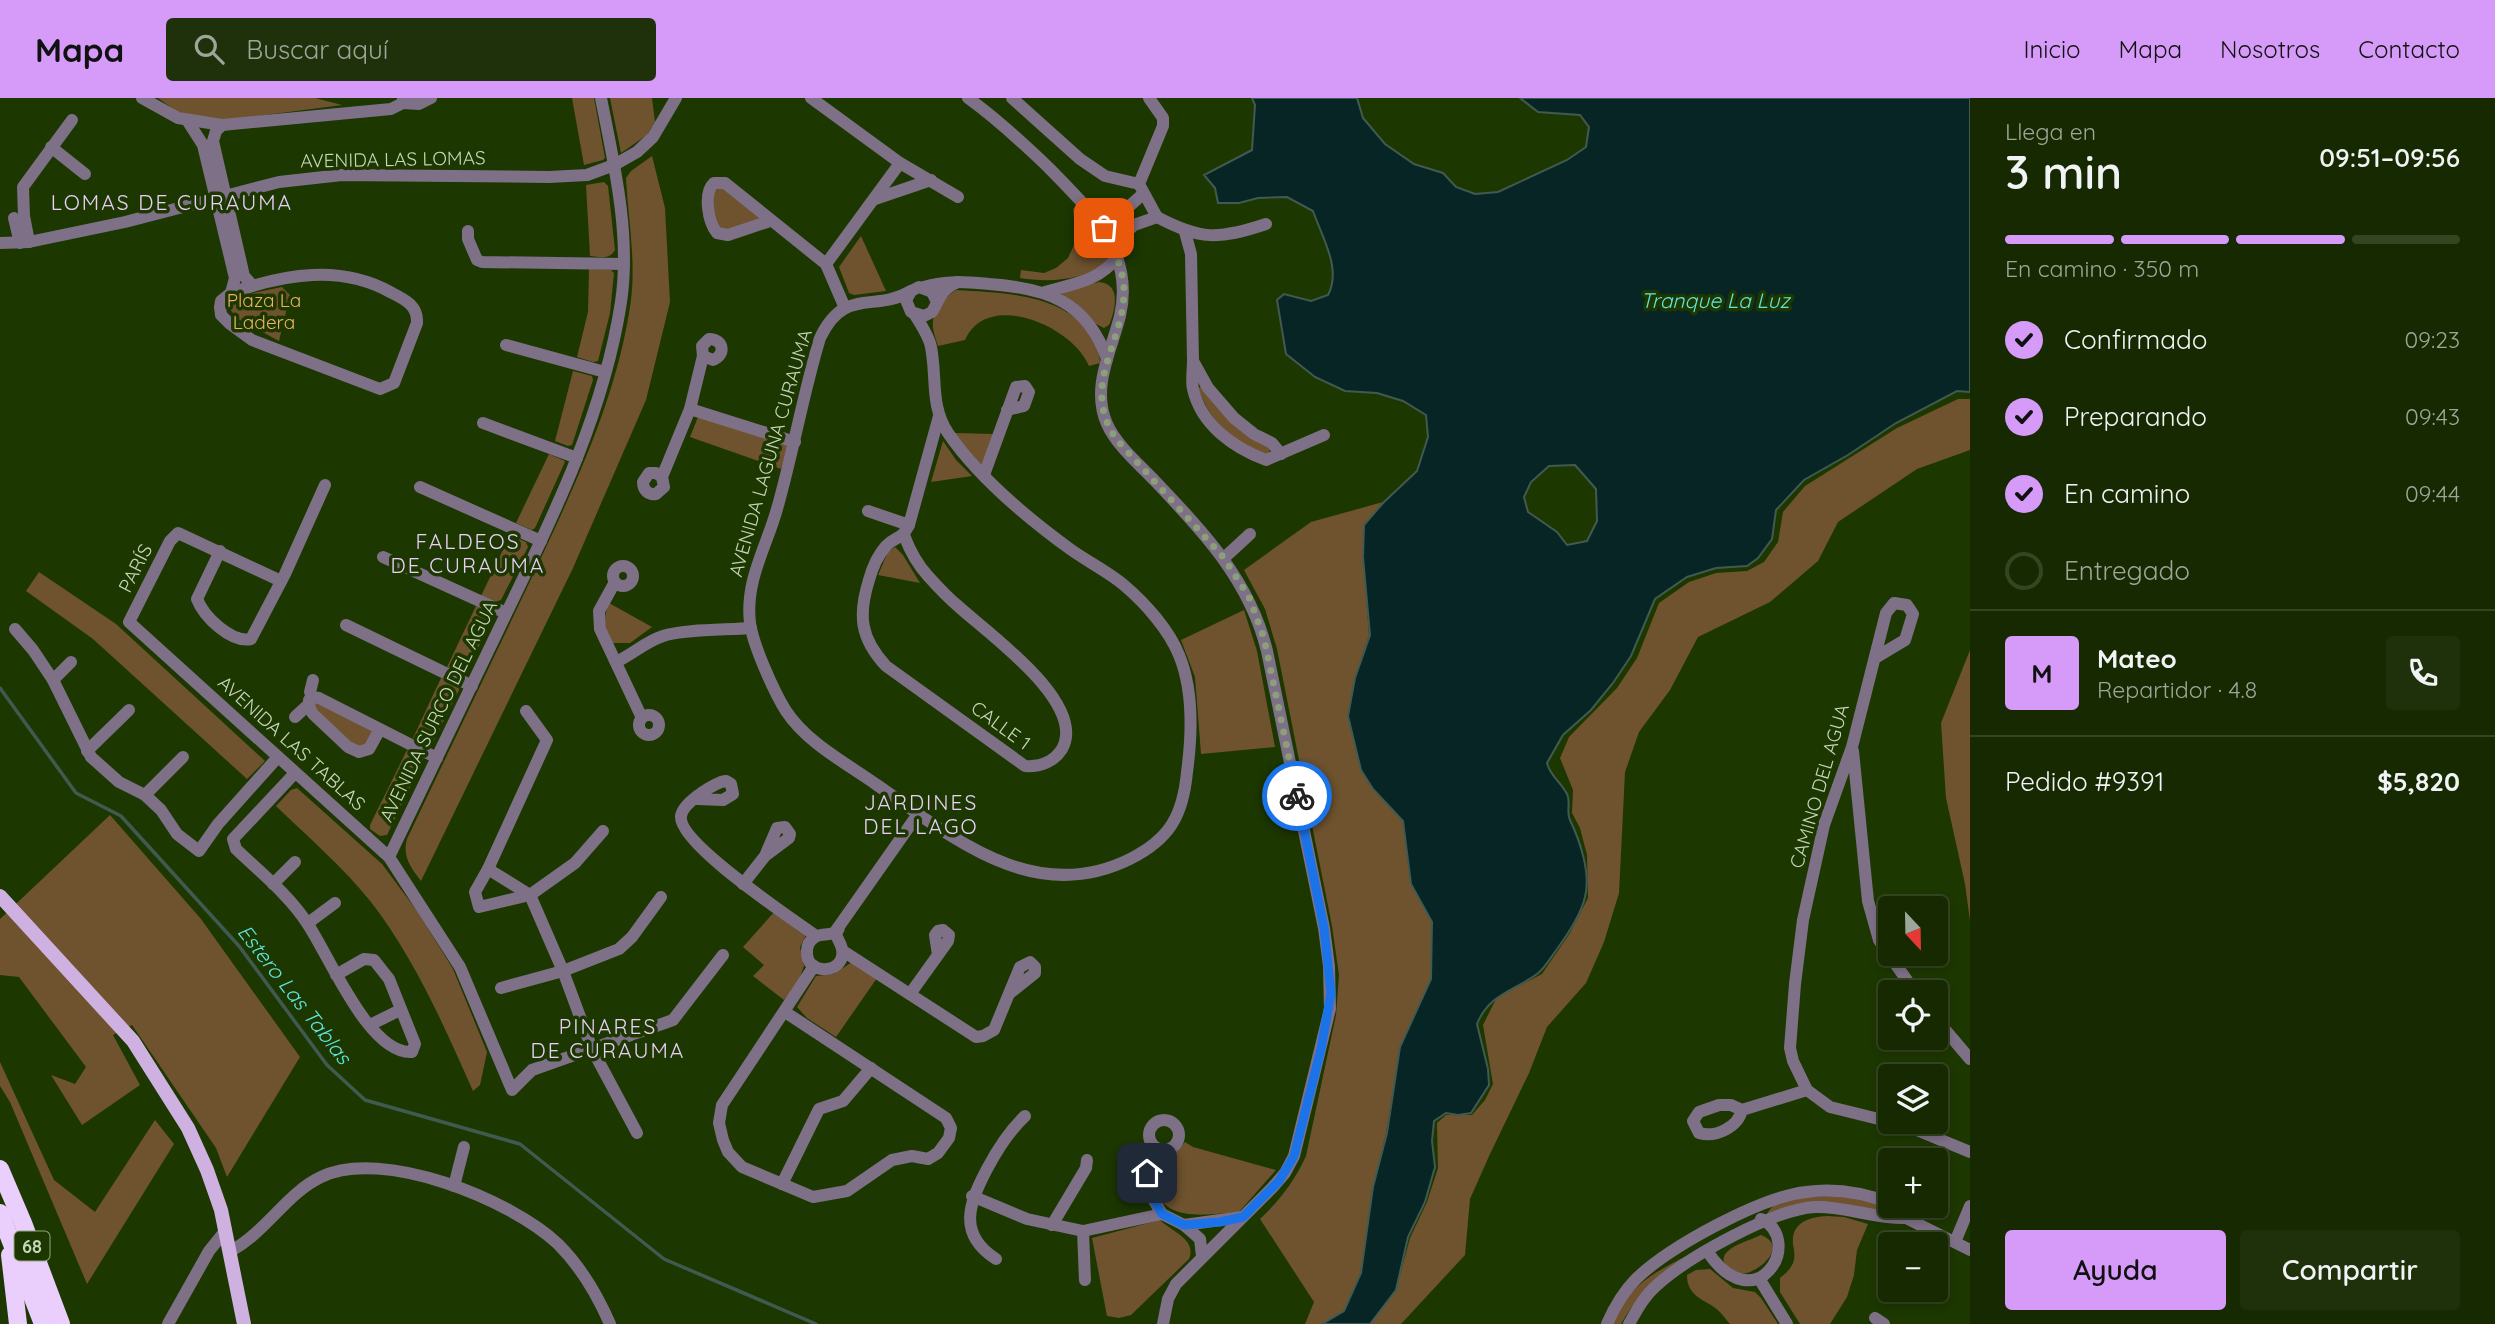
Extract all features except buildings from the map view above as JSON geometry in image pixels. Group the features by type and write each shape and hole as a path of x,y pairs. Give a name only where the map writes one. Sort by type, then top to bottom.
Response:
{"highway":[{"name":"68","path":"0,1169 61,1324"},
{"name":"68","path":"0,1213 43,1324"},
{"path":"0,1213 10,1257 18,1324"}],"main road":[{"path":"0,895 133,1041 175,1106 199,1150 215,1189 231,1251 244,1324"}],"street":[{"path":"142,98 177,118 222,125 391,109 403,100 419,104 431,98"},
{"name":"AVENIDA SURCO DEL AGUA","path":"389,857 578,458 605,372 621,302 624,264 622,221 601,98"},
{"name":"AVENIDA LAS LOMAS","path":"0,243 25,243 220,199 279,181 342,175 587,175 614,165 637,152 653,137 676,98"},
{"path":"968,98 1030,150 1098,220 1114,251 1124,291 1116,333 1102,381 1101,403 1111,433 1224,558 1249,597 1264,638 1324,928 1331,993 1321,1049 1294,1156 1279,1181 1243,1217 1224,1226 1184,1225"},
{"path":"1012,98 1080,159 1105,176 1141,189 1157,217 1185,232 1207,236 1237,234 1266,224"},
{"path":"1098,220 1125,210 1141,189 1163,126 1163,118 1149,98"},
{"path":"813,99 900,163 958,197"},
{"path":"25,243 19,217 23,187 72,120"},
{"path":"187,120 200,138 214,170"},
{"path":"222,125 216,131 213,141 214,170 232,248 235,278 231,293"},
{"path":"51,147 85,174"},
{"path":"826,264 900,163"},
{"path":"875,199 931,180"},
{"path":"770,220 728,235 718,233 712,225 707,195 709,187 715,183 725,183 826,264 845,308"},
{"path":"0,219 19,217"},
{"name":"AVENIDA LAGUNA CURAUMA","path":"1045,292 1100,275 1109,268 1114,251 1135,225 1157,217"},
{"path":"468,231 468,239 477,260 482,262 624,264"},
{"path":"1185,232 1191,254 1193,389 1204,416 1230,442 1246,453 1266,460 1324,435"},
{"path":"232,248 244,276 252,285"},
{"path":"309,274 343,275 381,286 406,300 414,308 418,323 394,383 380,388 372,387 252,340 221,315 221,301 231,293 252,285 309,274"},
{"path":"1100,275 1124,291"},
{"name":"AVENIDA LAGUNA CURAUMA","path":"917,313 928,337 932,353 934,397 939,416 948,433 984,475 1035,522 1125,586 1153,615 1169,636 1179,656 1189,699 1190,724 1184,797 1180,812 1172,825 1153,844 1115,866 1076,875 1046,874 1019,869 976,852 812,740 786,712 768,674 751,628 750,582 776,514 820,338 828,324 845,308 862,301 897,298 911,291 947,281 1011,286 1045,292 1070,307 1094,329 1107,359"},
{"path":"862,301 917,313 934,309 936,300 945,290 959,282"},
{"path":"924,287 932,292 936,300"},
{"path":"911,291 906,300 917,313"},
{"path":"1094,329 1116,333"},
{"path":"506,345 605,372"},
{"path":"662,477 690,409 703,356"},
{"path":"1193,361 1208,388 1234,418 1254,434 1272,443 1281,454"},
{"path":"690,409 795,442"},
{"path":"984,475 1007,410"},
{"path":"868,512 906,530 939,416"},
{"path":"483,423 578,458"},
{"path":"281,581 220,551 197,599 202,611 235,639 251,639 281,581 325,485"},
{"path":"419,487 541,541"},
{"name":"CALLE 1","path":"906,530 911,555 926,574 958,607 1031,669 1051,696 1066,730 1061,750 1052,760 1039,766 1026,766 894,672 873,650 863,623 862,604 872,572 887,545 906,530"},
{"name":"PARÍS","path":"129,622 170,541 178,533 220,551"},
{"path":"1224,558 1250,534"},
{"path":"383,557 506,614"},
{"path":"615,582 599,611 600,629 642,718"},
{"name":"AVENIDA LAS TABLAS","path":"129,622 389,857 460,967 512,1090 532,1070"},
{"path":"346,625 472,685"},
{"path":"614,658 629,646 639,646 666,635 751,628"},
{"path":"15,629 53,680 87,751 103,770 119,782 145,795 177,834 200,851 218,824 278,757"},
{"name":"CAMINO DEL AGUA","path":"1807,1090 1790,1048 1801,933 1824,825 1853,747 1875,658"},
{"path":"53,680 71,662"},
{"path":"313,680 310,692 313,714 348,747 359,752 369,749 380,729"},
{"path":"295,718 310,701 319,698 438,758"},
{"path":"87,751 129,710"},
{"path":"526,711 547,740 475,892 479,907 530,895 575,863 603,831"},
{"path":"1853,747 1868,901 1879,940 1907,980"},
{"path":"145,795 183,757"},
{"path":"295,772 233,839 236,849 273,884 308,923 336,975 386,1044 403,1053 412,1052 415,1044 388,979 374,960 364,959 336,975"},
{"path":"696,799 687,803 681,814 681,820 693,839 743,884 816,936"},
{"path":"843,951 836,966 824,970 810,962 807,950 816,936 833,934 839,928 918,814"},
{"path":"743,884 765,856"},
{"path":"273,884 295,862"},
{"path":"488,869 530,895 563,971 592,1049 637,1133"},
{"path":"501,988 563,971 619,948 632,937 661,897"},
{"path":"308,923 335,903"},
{"path":"839,928 836,936 843,951 976,1037 994,1030 1010,993"},
{"path":"502,1066 532,1070 674,1020 723,955"},
{"path":"910,994 938,955"},
{"path":"785,1012 946,1118 951,1128 949,1138 938,1153 928,1159 912,1156 892,1160 847,1191 813,1197 742,1167 729,1152 719,1123 722,1105 814,966"},
{"path":"370,1025 400,1010"},
{"path":"1948,1033 1970,1059"},
{"path":"782,1184 819,1109 843,1101 871,1068"},
{"path":"1742,1110 1807,1090 1830,1107 1907,1126 1970,1152"},
{"path":"996,1259 986,1253 975,1239 969,1218 972,1196 994,1155 1014,1126 1025,1116"},
{"path":"454,1186 464,1147"},
{"path":"1155,1148 1148,1165 1148,1182 1152,1197 1162,1214 1184,1225 1200,1239 1217,1242"},
{"path":"1052,1226 1086,1168 1087,1160"},
{"path":"231,1251 249,1241 304,1188 321,1177 345,1169 392,1170 454,1186 512,1211 558,1244 581,1270 599,1298 610,1324"},
{"path":"1607,1324 1622,1296 1651,1266 1745,1212 1783,1196 1818,1191 1858,1194 1878,1200"},
{"path":"972,1196 1027,1219 1083,1231 1162,1214"},
{"path":"1955,1242 1970,1206"},
{"path":"1629,1324 1640,1304 1656,1286 1676,1270 1766,1221 1813,1207 1837,1208 1878,1218"},
{"path":"1707,1251 1721,1272 1737,1283 1760,1280 1771,1272 1777,1263 1778,1242 1766,1221 1745,1212"},
{"path":"1880,1218 1906,1218 1970,1250"},
{"path":"1163,1324 1172,1291 1217,1242 1224,1226"},
{"path":"168,1324 209,1251 226,1230"},
{"path":"1083,1231 1085,1280"},
{"path":"1200,1239 1202,1256"},
{"path":"1760,1280 1787,1324"}],"green space":[{"path":"158,98 315,98 342,105 227,120 179,113"},
{"path":"572,98 594,98 605,158 603,160 584,165"},
{"path":"610,98 652,98 655,122 647,135 621,153"},
{"path":"652,156 665,208 670,302 646,400 573,568 421,881 407,857 407,839 524,594 603,414 615,376 631,300 632,254 626,178 631,171"},
{"path":"604,182 608,186 615,250 607,257 590,256 586,185"},
{"path":"722,186 760,219 727,232 715,224 711,193"},
{"path":"1073,208 1097,231 1110,261 1079,276 1044,280 1020,278 1021,270 1044,273 1056,268 1068,258 1076,241"},
{"path":"861,236 886,291 854,295 849,293 839,267"},
{"path":"589,269 611,270 614,273 610,313 598,361 593,362 577,357 588,312"},
{"path":"1099,282 1111,288 1115,299 1109,325 1104,328 1092,322 1061,295 1063,292"},
{"name":"Plaza La Ladera","path":"282,287 290,295 279,341 238,319 228,307 234,297"},
{"path":"957,290 1032,298 1066,312 1080,322 1091,337 1100,363 1089,366 1080,351 1049,327 1010,315 991,317 976,325 965,340 938,346 933,328 935,313 941,303"},
{"path":"573,371 592,376 593,380 572,445 568,446 555,441"},
{"path":"1203,386 1270,448 1269,454 1264,455 1252,449 1216,421 1198,388"},
{"path":"1958,399 1970,399 1970,450 1917,469 1838,522 1818,561 1770,602 1698,637 1670,690 1639,732 1625,772 1619,893 1604,942 1586,983 1547,1027 1529,1073 1470,1199 1465,1255 1401,1324 1370,1324 1396,1290 1410,1238 1427,1202 1438,1168 1437,1123 1446,1115 1472,1115 1485,1100 1493,1084 1483,1025 1497,997 1542,974 1570,933 1588,898 1587,855 1580,828 1572,813 1573,790 1560,758 1569,737 1617,688 1637,658 1659,603 1689,582 1716,573 1747,571 1764,562 1778,542 1783,512 1805,486 1897,428"},
{"path":"698,417 789,446 781,469 690,437"},
{"path":"954,433 994,434 983,468"},
{"path":"943,441 956,460 972,476 931,482"},
{"path":"549,454 565,461 532,530 516,523"},
{"path":"1383,502 1364,525 1363,557 1369,635 1355,677 1348,716 1361,770 1373,789 1403,821 1411,884 1432,922 1431,979 1400,1047 1386,1133 1373,1187 1361,1273 1344,1311 1322,1324 1305,1324 1314,1302 1260,1219 1286,1190 1306,1156 1336,1015 1339,975 1332,926 1277,649 1265,609 1244,570 1311,522"},
{"path":"510,535 526,542 528,547 501,600 495,602 481,596"},
{"path":"895,547 920,583 878,575 888,552"},
{"path":"39,572 116,624 265,761 247,779 93,639 26,591"},
{"path":"609,603 652,627 630,643 610,643 605,623"},
{"path":"476,606 492,614 493,618 466,672 462,674 447,667"},
{"path":"1244,610 1257,651 1275,747 1201,754 1195,677 1181,640"},
{"path":"1970,650 1970,921 1965,884 1946,798 1941,723"},
{"path":"441,678 458,686 459,690 429,745 413,738"},
{"path":"316,702 373,732 367,744 361,747 351,743 313,707"},
{"path":"407,750 423,760 387,835 380,836 370,829 370,825"},
{"path":"297,788 382,864 417,911 453,969 487,1052 480,1085 473,1091 428,994 387,924 350,877 276,806 291,790"},
{"path":"110,815 201,919 300,1057 227,1177 216,1148 132,1025 113,1035 140,1085 82,1125 51,1075 75,1084 86,1067 19,977 0,975 0,919"},
{"path":"775,911 807,933 800,947 804,966 798,983 784,1000 753,976 764,965 743,947"},
{"path":"852,962 877,978 836,1037 807,1018 797,1007 816,976 834,974"},
{"path":"0,1062 54,1180 95,1212 155,1120 174,1144 87,1284 10,1102 0,1086"},
{"path":"1185,1142 1193,1147 1276,1170 1239,1212 1200,1215 1175,1211 1165,1205 1158,1195 1154,1170 1161,1155 1178,1150"},
{"path":"1805,1197 1856,1198 1878,1203 1878,1210 1862,1207 1766,1216 1777,1203"},
{"path":"1844,1217 1868,1224 1857,1250 1854,1275 1847,1297 1830,1324 1800,1324 1780,1292 1780,1278 1793,1263 1793,1237 1798,1226 1808,1219"},
{"path":"1160,1220 1187,1241 1191,1252 1189,1259 1131,1315 1119,1318 1107,1316 1092,1238"},
{"path":"1761,1235 1769,1239 1772,1250 1760,1266 1743,1273 1733,1271 1725,1265 1724,1256 1730,1249"},
{"path":"1686,1256 1642,1295 1621,1324 1611,1324 1626,1300 1642,1283"},
{"path":"1710,1269 1733,1288 1755,1292 1778,1324 1730,1324 1718,1310 1695,1295 1689,1287 1687,1275 1696,1270"}],"water":[{"name":"Tranque La Luz","path":"1252,98 1357,98 1363,118 1385,144 1414,164 1443,173 1456,187 1475,194 1498,192 1567,160 1586,147 1589,127 1580,115 1538,112 1520,98 1970,98 1970,392 1957,391 1896,423 1804,480 1776,510 1772,539 1758,558 1747,566 1716,568 1687,577 1655,599 1631,656 1613,683 1591,710 1563,735 1547,763 1568,797 1569,817 1581,847 1587,878 1583,904 1570,931 1543,969 1495,999 1482,1014 1477,1024 1488,1069 1489,1085 1471,1113 1446,1113 1434,1121 1432,1141 1435,1167 1425,1202 1408,1237 1396,1290 1370,1324 1322,1324 1344,1311 1361,1273 1373,1187 1387,1133 1400,1047 1431,979 1432,922 1411,884 1403,821 1373,789 1361,770 1348,716 1355,678 1370,635 1363,557 1364,525 1417,471 1428,437 1426,415 1403,401 1377,393 1345,391 1315,377 1286,354 1277,300 1284,294 1311,301 1328,295 1332,285 1332,264 1313,211 1287,197 1218,203 1215,188 1204,175 1252,150 1255,105","holes":["1575,465 1596,489 1597,521 1587,541 1567,545 1557,532 1528,512 1524,497 1531,482 1549,466"]}],"waterway":[{"name":"Estero Las Tablas","path":"0,688 76,793 121,816 239,946 327,1065 365,1100 520,1144 664,1259 816,1324"}],"way so far":[{"path":"1104,228 1117,257 1124,291 1116,333 1102,381 1101,403 1107,424 1117,440 1224,558 1249,597 1264,638 1297,796"}],"district":[{"name":"LOMAS DE CURAUMA","path":"172,202"},
{"name":"FALDEOS DE CURAUMA","path":"468,553"},
{"name":"JARDINES DEL LAGO","path":"921,814"},
{"name":"PINARES DE CURAUMA","path":"608,1038"}],"route":[{"path":"1147,1173 1148,1187 1162,1214 1184,1225 1220,1222 1243,1217 1279,1181 1294,1156 1321,1049 1331,993 1324,928 1297,796"}]}
